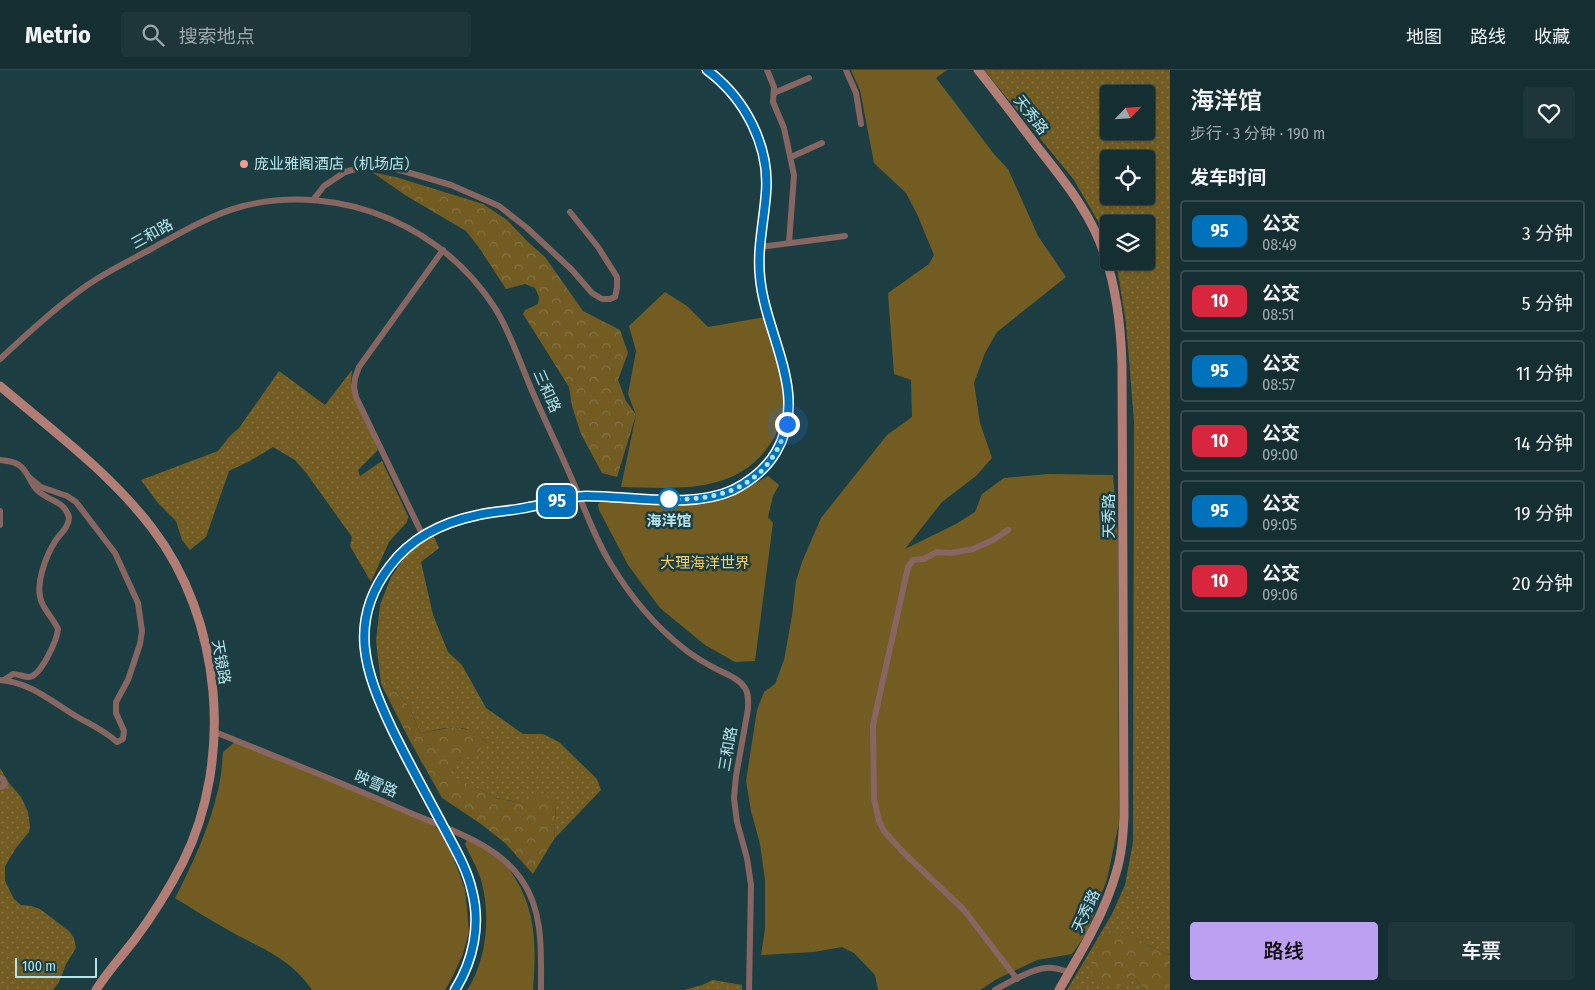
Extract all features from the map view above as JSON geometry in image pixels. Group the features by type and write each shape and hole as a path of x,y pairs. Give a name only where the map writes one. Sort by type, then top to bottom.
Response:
{"main road":[{"name":"天秀路","path":"978,70 1072,191 1090,221 1105,255 1114,290 1120,329 1122,365 1124,816 1122,848 1117,872 1098,921 1059,990"},
{"name":"天镜路","path":"0,386 116,487 148,522 171,555 190,594 205,644 213,690 214,752 208,788 189,850 152,915 96,990"}],"street":[{"path":"455,990 472,953 476,930 473,894 468,877 378,699 369,673 364,648 365,622 370,602 384,573 397,557 423,536 446,525 470,517 528,508 579,496 682,499 710,497 729,492 744,484 759,473 771,460 785,431 789,412 789,400 785,373 761,288 759,273 767,188 764,163 759,142 740,103 726,86 707,70"},
{"path":"766,70 772,80 773,102 784,128 794,187 789,243"},
{"path":"846,70 856,93 861,124"},
{"path":"774,93 809,78"},
{"path":"790,157 822,143"},
{"path":"313,200 324,186 346,172 366,166 393,168 451,185 498,206 506,212 527,228 572,270 592,293 602,300 615,297 617,288 616,278 598,247 570,212"},
{"name":"三和路","path":"0,360 87,285 184,230 243,206 284,200 313,200 353,206 406,226 443,250 470,276 496,310 515,348 603,551 628,591 654,622 681,647 735,680 746,689 749,698 748,709 734,798 737,822 747,858 751,885 749,990"},
{"path":"760,247 845,236"},
{"path":"423,536 367,421 356,397 354,387 359,367 443,250"},
{"path":"0,460 10,461 20,466 41,487 67,496 76,502 115,553 138,603 142,631 140,644 128,680 116,702 117,716 124,731 123,739 118,742 41,693 2,680"},
{"path":"2,680 13,674 27,677 32,676 51,651 57,633 57,627 42,603 40,585 42,570 48,556 55,541 67,526 70,517 64,507 41,494 30,478"},
{"path":"0,511 0,524"},
{"path":"1008,530 993,540 973,549 951,554 937,552 924,559 913,560 908,566 874,716 872,744 874,799 879,821 884,831 902,852 964,910 1017,979"},
{"name":"映雪路","path":"215,732 478,842 499,856 514,870 524,884 535,910 540,932 541,990"},
{"path":"0,778 3,779 5,784 0,787"},
{"path":"995,990 1045,968 1055,968 1070,972"}],"green space":[{"path":"851,70 947,70 936,78 994,154 1008,169 1038,236 1066,277 997,332 985,353 974,383 980,423 992,458 976,476 942,502 905,549 956,524 975,512 982,494 1004,478 1048,474 1113,475 1118,539 1119,823 1107,879 1087,933 1072,954 1037,960 997,979 980,990 878,990 875,975 854,953 842,947 814,952 761,955 765,929 765,880 760,844 751,811 746,781 757,710 764,692 775,684 784,660 796,581 821,518 887,435 912,417 911,380 894,374 888,293 929,264 934,255 906,193 874,163 860,90"},
{"path":"984,70 1170,70 1170,955 1147,945 1137,937 1133,976 1145,990 1067,990 1112,914 1125,885 1133,842 1134,421 1126,323 1117,270 1155,270 1155,215 1100,215 1100,225 1074,180"},
{"path":"372,172 399,178 483,204 507,220 545,257 583,311 620,330 628,353 618,380 626,401 636,415 617,477 602,473 581,434 572,406 569,387 523,314 525,310 538,304 539,297 535,288 525,284 506,289 466,231 405,195"},
{"path":"665,292 687,306 708,327 766,317 783,378 783,414 774,438 760,457 744,470 726,479 706,485 685,487 621,487 636,415 628,394 636,351 629,326"},
{"path":"352,370 351,382 353,391 378,450 358,470 360,476 382,461 408,516 407,522 389,542 371,582 350,546 352,537 307,474 295,460 273,447 229,471 206,537 190,550 182,540 176,521 158,503 141,480 218,451 239,428 279,371 325,405"},
{"name":"大理海洋世界","path":"768,476 779,485 773,496 768,517 773,523 755,661 735,662 705,645 660,608 628,565 599,510 598,504 604,499 711,501 737,494"},
{"path":"432,532 439,548 421,562 433,615 448,652 462,665 486,708 523,734 543,734 559,742 597,779 601,790 554,839 556,805 521,803 497,798 444,772 461,757 487,743 464,728 448,728 420,733 410,708 387,680 381,684 376,641 380,605 391,577 408,552"},
{"path":"387,680 410,708 420,733 454,727 474,731 487,743 472,758 461,757 445,772 497,798 521,803 544,794 556,805 554,839 533,874 505,843 481,824 442,798 381,684"},
{"path":"235,742 422,816 438,829 452,854 465,889 469,932 463,954 445,990 312,990 304,979 285,962 175,898 194,859 210,818 219,785 223,752"},
{"path":"0,768 9,783 21,797 28,812 30,827 29,832 5,866 5,881 14,899 21,905 40,909 69,931 74,938 76,948 53,990 0,990"},
{"path":"467,840 495,855 507,865 522,891 528,905 533,932 535,961 533,990 467,990 474,978 483,951 486,907 478,871 465,844"},
{"path":"1110,931 1137,937 1147,945 1170,955 1170,990 1145,990 1133,976 1120,986 1096,982 1092,978 1092,962 1101,938"},
{"path":"713,980 742,985 742,990 684,990 702,985"}],"bus line":[{"name":"95","path":"455,990 463,976 474,945 476,914 472,888 458,854 405,754 374,689 366,663 364,648 364,628 368,608 380,580 397,557 411,544 433,530 458,520 499,511 528,508 579,496 655,499 695,499 717,496 739,487 759,473 773,456 785,431 789,412 789,400 788,385 764,302 760,280 759,261 767,188 764,163 762,152 747,114 726,86 707,70"}],"place":[{"name":"庞业雅阁酒店（机场店）","path":"244,164"},
{"name":"海洋馆","path":"669,499"}],"route":[{"path":"669,499 695,499 717,496 739,487 759,473 773,456 787,424"}]}
